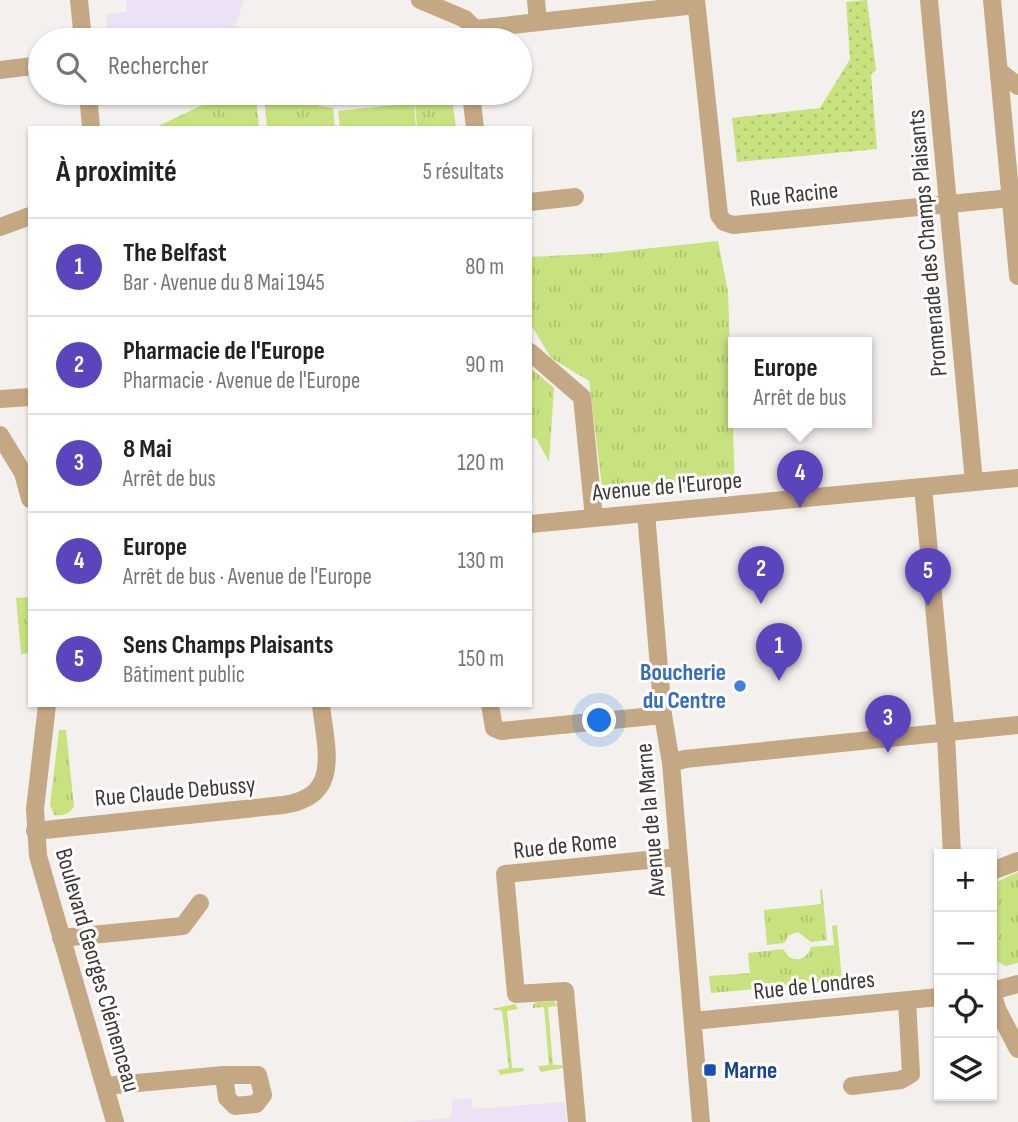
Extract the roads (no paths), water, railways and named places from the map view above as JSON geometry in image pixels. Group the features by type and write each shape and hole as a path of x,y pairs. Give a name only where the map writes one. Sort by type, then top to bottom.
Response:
{"street":[{"path":"79,0 82,28"},
{"path":"421,0 464,19 469,28"},
{"path":"536,0 538,22"},
{"name":"Promenade des Champs Plaisants","path":"929,0 974,482"},
{"path":"992,0 1018,276"},
{"path":"508,28 696,2"},
{"name":"Rue Racine","path":"696,2 719,215 724,222 733,225 1011,198"},
{"path":"0,70 28,66"},
{"path":"999,71 1018,86"},
{"path":"89,105 91,126"},
{"path":"472,105 475,126"},
{"path":"1008,159 1018,140"},
{"path":"532,202 575,197"},
{"path":"0,227 28,217"},
{"path":"532,354 582,397 594,518"},
{"path":"0,400 28,397"},
{"path":"0,435 23,473 28,492"},
{"name":"Avenue de l'Europe","path":"532,524 1018,478"},
{"path":"923,487 946,735 952,849"},
{"name":"Avenue de la Marne","path":"646,513 663,715 671,763 701,1122"},
{"name":"Boulevard Georges Clémenceau","path":"47,707 35,831 41,869 115,1122"},
{"name":"Rue Claude Debussy","path":"35,831 307,800 317,791 328,768 321,707"},
{"path":"490,707 494,728 501,731 663,715"},
{"path":"671,763 685,759 946,735 1018,725"},
{"name":"Rue de Rome","path":"577,1122 565,990 516,994 505,874 678,857"},
{"path":"997,869 1018,861"},
{"path":"61,938 183,926 200,903"},
{"path":"997,990 1018,984"},
{"name":"Rue de Londres","path":"692,1021 934,997"},
{"path":"852,1086 901,1080 911,1074 907,1000"},
{"path":"997,1009 1018,1048"},
{"path":"105,1086 224,1075"}],"place":[{"name":"Europe","path":"800,508"},
{"name":"Pharmacie de l'Europe","path":"761,604"},
{"name":"Sens Champs Plaisants","path":"928,606"},
{"name":"The Belfast","path":"779,681"},
{"name":"Boucherie du Centre","path":"740,686"},
{"name":"8 Mai","path":"888,753"},
{"name":"Marne","path":"710,1070"}]}
